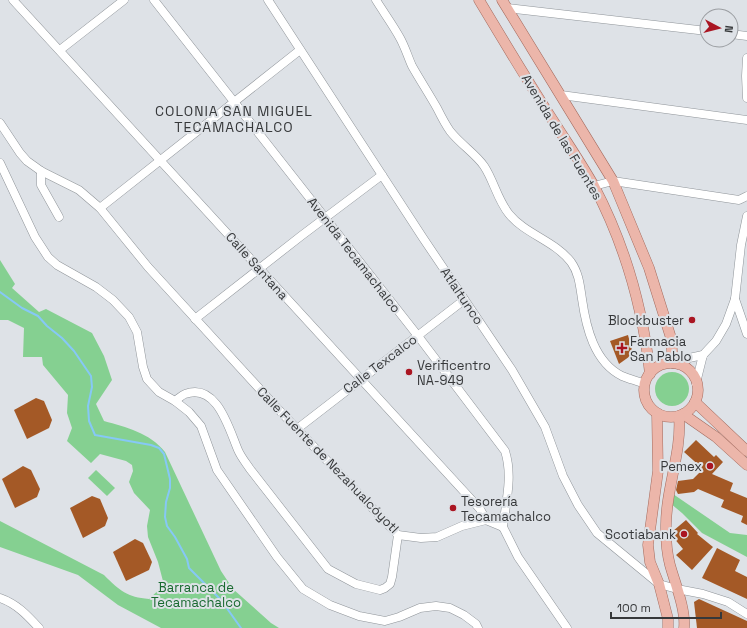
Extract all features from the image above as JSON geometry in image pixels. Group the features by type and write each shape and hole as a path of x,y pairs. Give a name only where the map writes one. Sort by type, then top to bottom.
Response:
{"main road":[{"name":"Avenida de las Fuentes","path":"479,0 594,186 613,226 623,253 642,324 650,374"},
{"name":"Avenida de las Fuentes","path":"504,4 613,181 649,268 671,338 676,364"},
{"path":"668,363 676,364 687,369 693,375 697,392 695,402 690,409 681,415 668,417 657,413 648,403 644,390 650,374 658,367 668,363"},
{"path":"695,402 747,451"},
{"path":"657,413 658,471 648,545 650,562 659,584 668,619 668,628"},
{"path":"681,415 716,437 747,465"},
{"path":"681,415 679,441 670,485 666,529 670,565 685,622 684,628"},
{"path":"664,603 667,597 677,589"}],"street":[{"name":"Calle Santana","path":"14,0 480,509 486,520"},
{"path":"60,50 124,0"},
{"name":"Avenida Tecamachalco","path":"154,0 418,336 505,451 509,462 510,477 503,527"},
{"name":"Atlaltunco","path":"268,0 464,300 512,370 545,427 563,476 578,505 597,532 659,584"},
{"path":"376,0 401,39 413,67 450,132 479,159 510,215 561,252 570,261 580,284 590,337 604,363 623,377 645,384"},
{"path":"504,4 699,30"},
{"path":"0,123 26,161 41,171 79,190 100,208 300,50"},
{"path":"747,58 747,98"},
{"path":"561,95 747,120"},
{"path":"0,163 35,237 48,257 113,300 129,317 137,332 143,367 147,379 159,392 175,401 189,412 201,426 217,470 277,557 303,589 330,605 359,616 385,621 420,608 436,606 450,608 464,615 476,624 478,628"},
{"path":"41,171 41,185 59,217"},
{"path":"195,319 325,217 382,175"},
{"path":"594,186 613,181 739,200 747,196"},
{"name":"Calle Fuente de Nezahualcóyotl","path":"100,208 148,267 195,319 398,535 422,538 437,537 462,526 486,520"},
{"path":"676,364 689,358 702,355 716,341 726,324 735,299 741,246 747,216"},
{"path":"735,299 747,334"},
{"name":"Calle Texcalco","path":"297,429 464,300"},
{"path":"696,383 702,355"},
{"path":"175,401 185,394 197,392 205,394 212,399 224,417 239,452 250,469 328,569 356,584 380,590 385,588 390,584 392,577 398,535"},
{"path":"486,520 503,527 518,557 567,628"},
{"path":"659,584 703,594 728,602 747,614"},
{"path":"0,598 24,612 39,628"}],"green space":[{"name":"Barranca de Tecamachalco","path":"0,260 15,284 12,288 39,312 46,309 92,333 104,356 112,380 96,404 104,421 129,428 145,435 159,445 165,452 221,571 233,589 271,623 279,628 161,628 118,605 78,575 0,547 0,521 104,575 119,589 129,595 149,599 164,585 158,562 148,537 147,526 150,510 134,493 129,482 133,471 132,465 126,461 100,454 91,463 67,441 72,428 67,413 68,395 43,365 42,357 23,357 24,328 8,320 0,320"},
{"path":"669,372 675,372 679,373 686,379 689,389 688,396 682,403 675,406 669,406 665,405 658,399 655,392 655,386 656,382 662,375"},
{"path":"96,470 115,488 107,496 88,478"},
{"path":"673,494 730,533 747,535 747,557 702,533 670,503"}],"building":[{"name":"Farmacia San Pablo","path":"628,335 633,354 619,364 610,341"},
{"path":"36,398 44,401 52,420 49,428 27,439 14,410"},
{"path":"696,440 714,457 716,455 723,462 712,474 733,483 730,491 747,498 747,525 741,522 743,516 721,507 724,500 698,489 694,492 678,494 676,490 678,481 693,479 703,469 684,452"},
{"path":"23,466 31,470 40,489 37,497 15,508 2,479"},
{"path":"92,496 100,499 108,518 105,526 83,538 70,508"},
{"path":"686,520 698,533 697,534 713,547 692,570 676,555 683,549 673,537 673,531"},
{"path":"135,539 143,543 152,562 149,570 126,581 113,552"},
{"path":"717,548 740,560 735,571 747,577 747,599 702,578"},
{"path":"699,599 747,621 747,628 697,628 694,602"}],"waterway":[{"path":"0,292 22,308 38,316 47,326 62,338 74,351 91,376 92,387 88,406 89,421 95,435 151,445 159,448 164,454 170,479 165,517 167,526 187,559 189,568 221,600 241,628"}],"place":[{"name":"Blockbuster","path":"692,320"},
{"name":"Farmacia San Pablo","path":"622,348"},
{"name":"Verificentro NA-949","path":"409,372"},
{"name":"Pemex","path":"710,466"},
{"name":"Tesorería Tecamachalco","path":"453,508"},
{"name":"Scotiabank","path":"684,534"}],"district":[{"name":"COLONIA SAN MIGUEL TECAMACHALCO","path":"234,120"}]}
